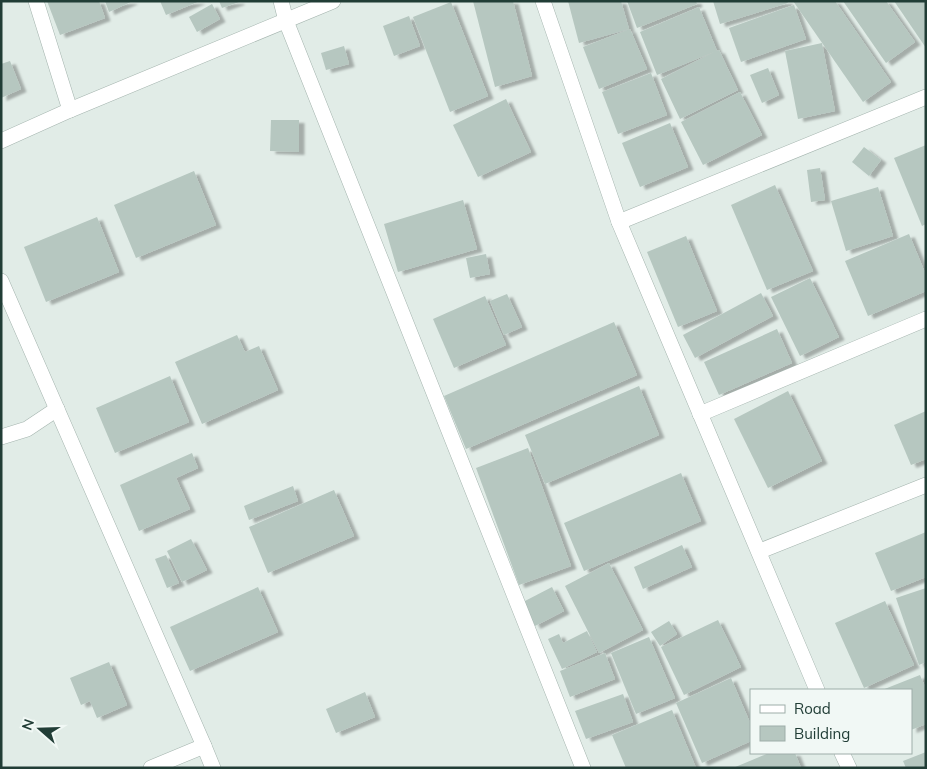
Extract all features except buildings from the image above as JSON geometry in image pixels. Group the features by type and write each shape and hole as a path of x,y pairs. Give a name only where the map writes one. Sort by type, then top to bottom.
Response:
{"street":[{"path":"36,1 70,110"},
{"path":"281,1 286,20 583,768"},
{"path":"1,141 70,110 333,1"},
{"path":"542,1 619,222 760,551 817,689"},
{"path":"619,222 926,97"},
{"path":"1,281 213,768"},
{"path":"700,414 926,319"},
{"path":"1,437 27,429 57,409"},
{"path":"760,551 926,485"},
{"path":"151,768 204,746"},
{"path":"842,754 849,768"}]}
